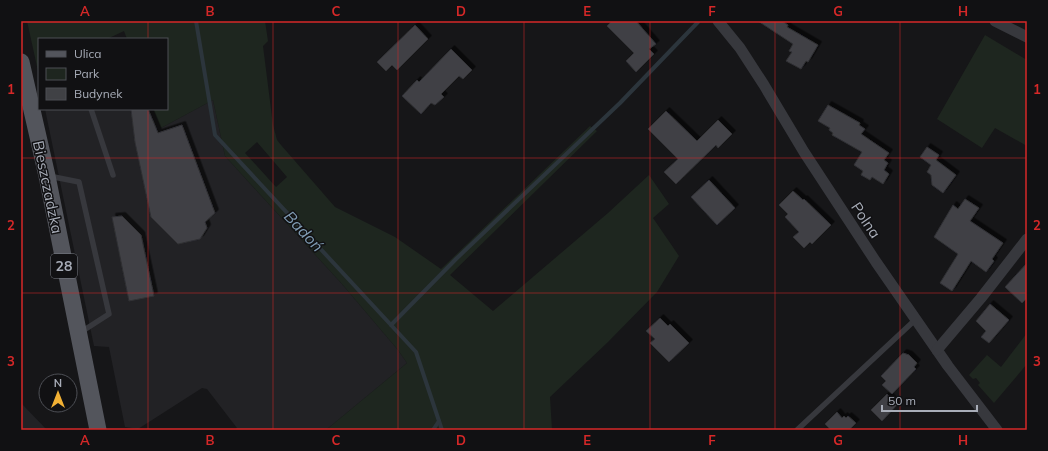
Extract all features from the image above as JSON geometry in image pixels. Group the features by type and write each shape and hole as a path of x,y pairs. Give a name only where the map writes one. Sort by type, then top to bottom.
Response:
{"main road":[{"name":"Bieszczadzka","path":"21,62 47,176 98,430"}],"street":[{"name":"Polna","path":"718,21 740,48 804,152 915,320 997,430"},
{"path":"995,21 1027,37"},
{"path":"937,350 981,298 1027,239"}],"lane":[{"path":"91,110 112,175"},
{"path":"47,176 79,182 109,314 78,335"},
{"path":"797,430 915,320"}],"shaded area":[{"path":"213,100 225,156 342,284 398,350 407,363 326,430 235,430 237,428 207,389 202,388 138,429 125,427 109,347 94,346 45,110 153,110 161,128"},
{"path":"21,403 47,430 21,430"}],"green space":[{"path":"27,21 265,21 268,41 263,46 273,125 277,140 335,207 395,237 441,269 590,126 597,131 450,275 493,311 608,213 649,175 669,204 653,218 679,256 657,292 608,342 550,397 552,430 326,430 407,363 398,350 342,284 225,156 213,100 161,128 153,110 168,110 168,38 127,38 124,31 109,38 38,38 38,71","holes":["257,142 287,177 276,187 245,153"]},
{"path":"985,35 1027,60 1027,146 995,128 982,148 937,119"},
{"path":"1027,333 1027,364 994,403 978,385 980,383 976,378 973,379 969,375 987,355 1001,367"}],"building":[{"path":"612,21 636,21 656,44 649,49 654,54 636,72 626,61 634,53 607,26"},
{"path":"758,21 782,21 788,25 787,27 818,45 808,62 806,61 801,69 786,61 792,52 789,51 793,44"},
{"path":"415,25 428,39 397,70 392,65 386,71 377,62"},
{"path":"451,49 472,70 463,79 459,76 441,94 444,97 435,105 431,103 421,114 402,96 417,80 419,82"},
{"path":"828,105 860,123 859,125 865,129 861,134 889,153 884,160 888,163 884,170 889,174 883,184 872,177 870,180 861,175 863,171 854,165 862,152 832,135 833,133 829,130 830,128 818,121"},
{"path":"131,110 148,110 158,133 182,125 215,213 205,222 207,228 200,239 178,244 151,217 135,142"},
{"path":"666,111 697,141 718,120 732,134 718,148 716,145 676,184 664,172 678,159 648,129"},
{"path":"927,147 939,155 936,160 956,175 943,193 932,185 931,175 927,172 931,165 920,157"},
{"path":"709,180 735,208 717,225 691,197"},
{"path":"793,191 803,200 804,199 831,225 812,244 810,242 804,248 793,237 799,232 785,217 788,214 779,205"},
{"path":"965,199 979,208 970,221 1003,243 992,259 994,261 986,272 971,261 952,291 940,283 958,254 934,237 953,205 958,209"},
{"path":"122,216 141,235 154,296 129,301 112,217"},
{"path":"1027,263 1027,298 1022,303 1005,287"},
{"path":"990,304 1009,320 989,343 981,337 986,331 976,321"},
{"path":"660,318 668,326 670,324 689,343 669,362 650,343 655,339 646,331"},
{"path":"903,353 909,355 917,363 914,367 916,369 892,394 882,385 886,381 881,376"},
{"path":"887,394 897,405 882,421 871,410"},
{"path":"837,412 842,418 844,416 846,418 848,416 856,423 849,430 831,430 825,424"}],"waterway":[{"name":"Badoń","path":"196,21 215,135 416,352 442,430"},
{"path":"391,325 456,259 620,103 698,22"},
{"path":"433,430 439,421"}]}
